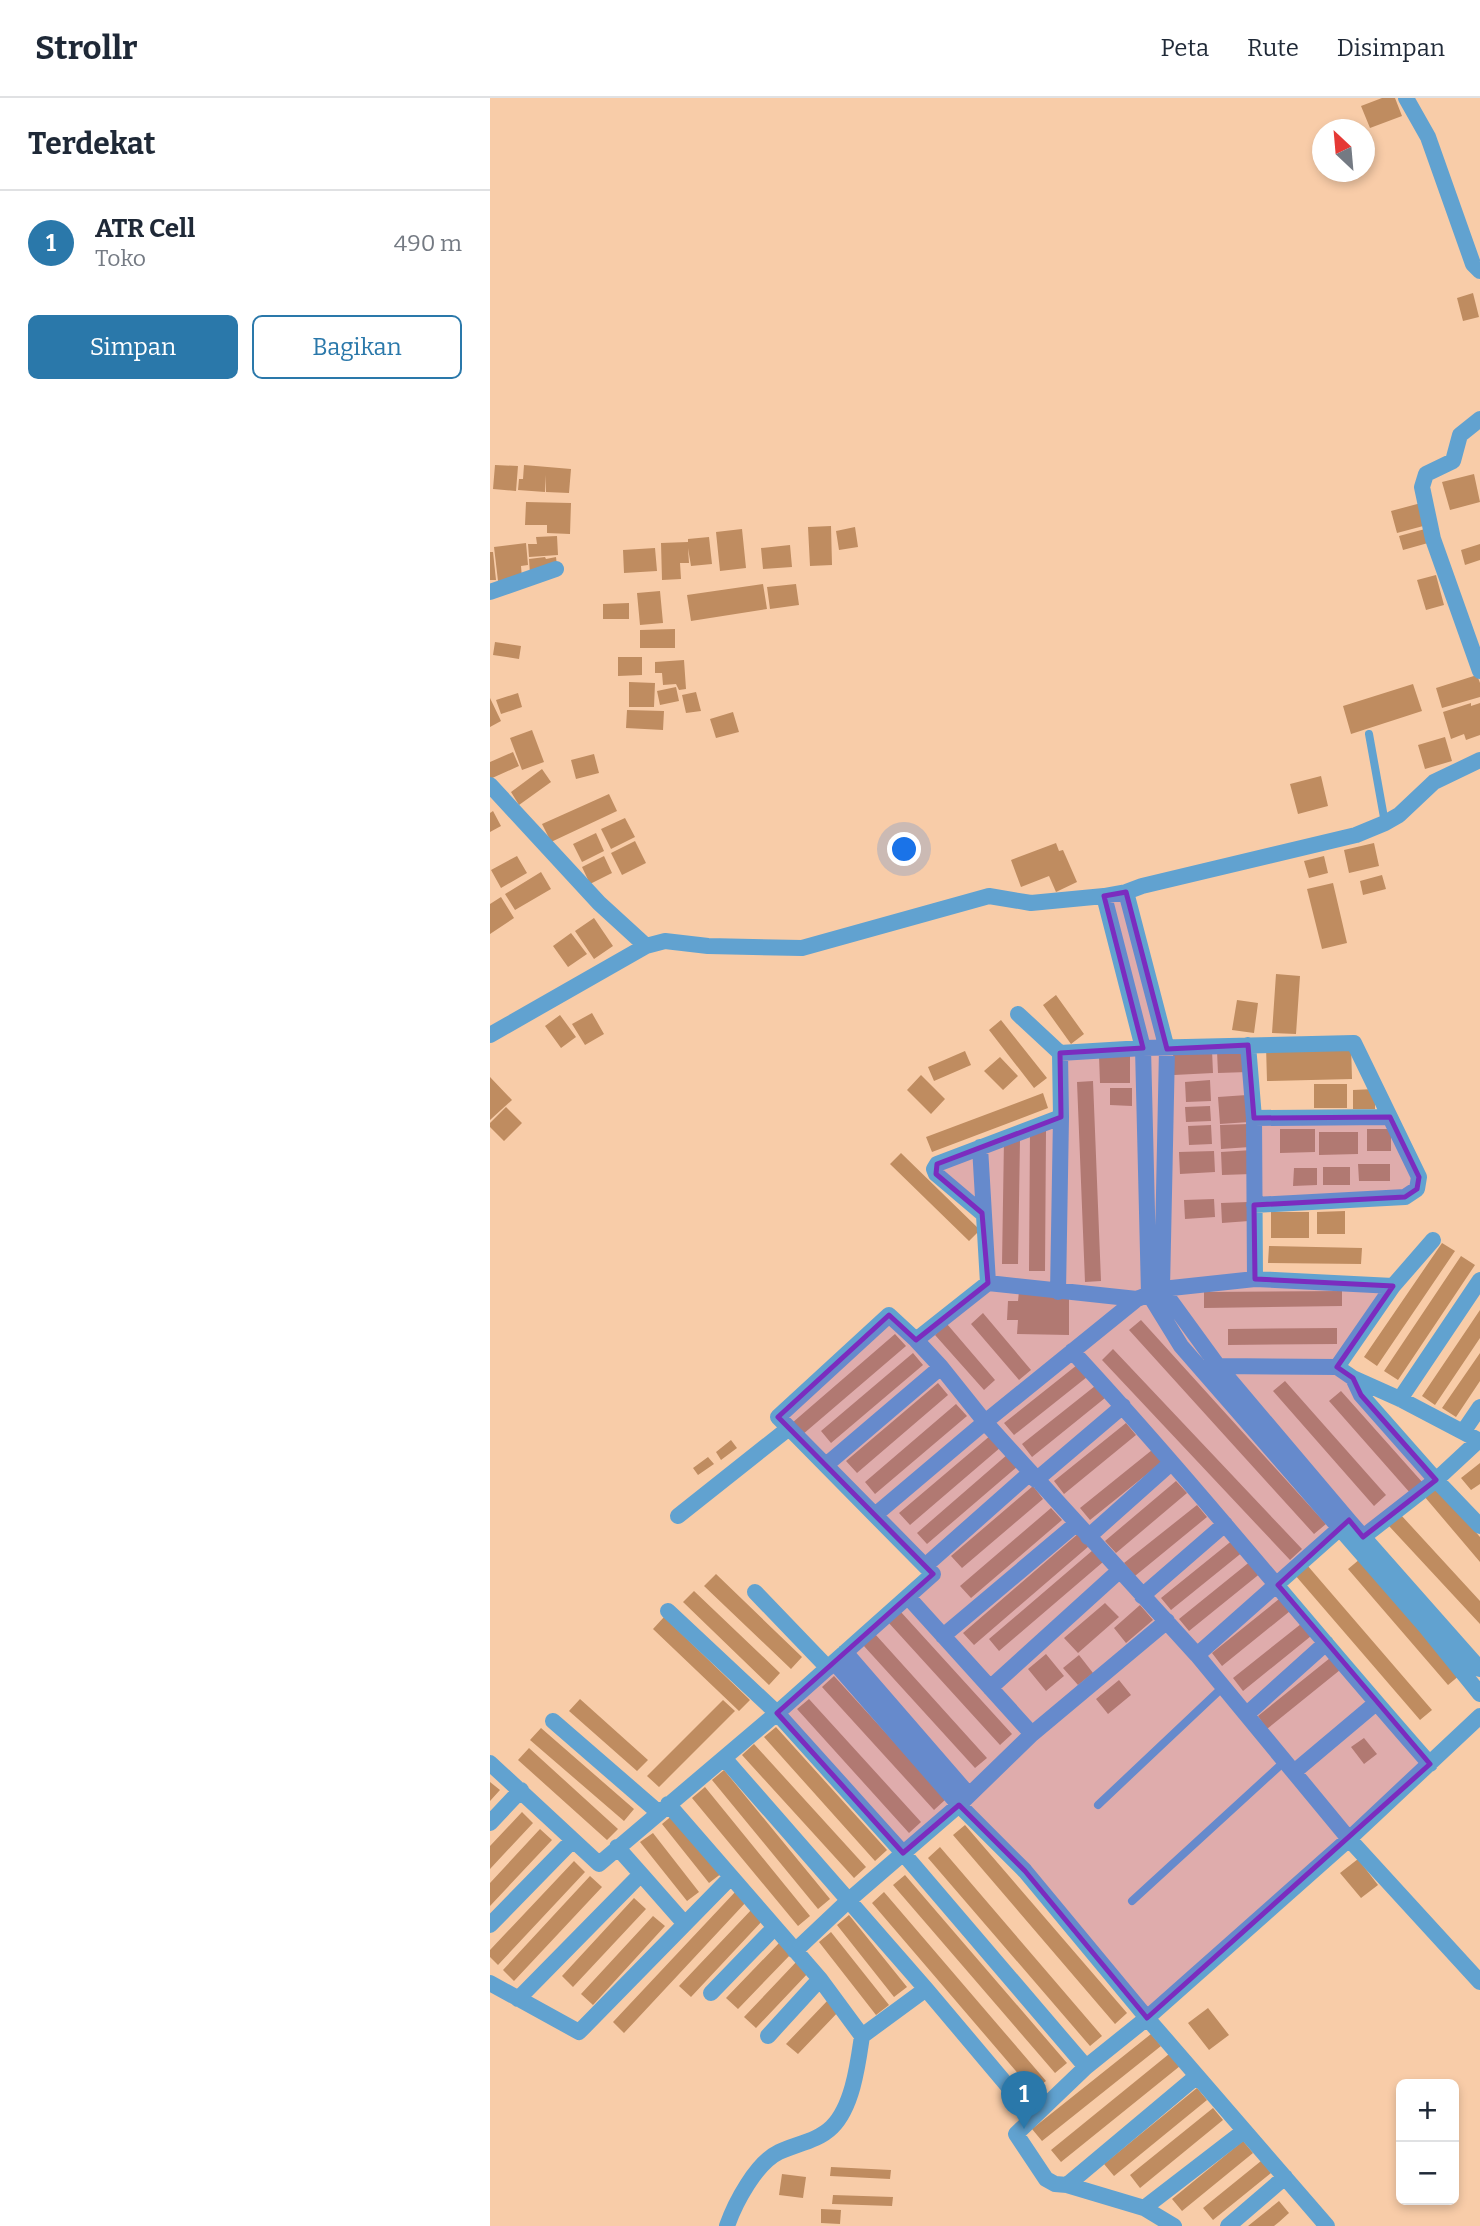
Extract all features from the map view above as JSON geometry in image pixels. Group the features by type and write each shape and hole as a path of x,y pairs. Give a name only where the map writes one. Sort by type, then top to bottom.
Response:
{"street":[{"path":"1406,98 1428,137 1472,264 1480,271"},
{"path":"1480,419 1460,435 1453,461 1426,474 1423,487 1433,539 1480,671"},
{"path":"490,592 556,569"},
{"path":"490,1035 646,946 665,941 708,946 802,948 989,895 1031,903 1126,892 1356,835 1399,814 1434,782 1480,760"},
{"path":"490,785 599,903 646,946"},
{"path":"1126,892 1167,1049 1149,1294 1218,1366 1480,1670"},
{"path":"1104,896 1143,1048 1149,1294 1181,1346 1425,1626 1480,1694"},
{"path":"1018,1014 1060,1054 1062,1117 1058,1292"},
{"path":"1060,1054 1143,1048 1354,1043 1419,1177 1418,1189 1405,1197 1254,1205"},
{"path":"1248,1045 1254,1118 1255,1279"},
{"path":"1254,1118 1390,1116"},
{"path":"982,1213 936,1174 933,1169 937,1164 1062,1117"},
{"path":"980,1146 988,1283"},
{"path":"1337,1367 1393,1286 1433,1240"},
{"path":"916,1340 988,1283 1058,1292 1149,1294 1255,1279 1393,1286"},
{"path":"1400,1399 1480,1280"},
{"path":"875,1515 1072,1351 1149,1294"},
{"path":"490,1763 599,1864 777,1713 933,1574 778,1417 889,1315 941,1367 1033,1476 1167,1621 1349,1839 1480,1982"},
{"path":"1072,1351 1278,1584 1430,1764"},
{"path":"1218,1366 1337,1367 1353,1378 1400,1399 1479,1441 1436,1480 1363,1536"},
{"path":"825,1465 941,1367"},
{"path":"1353,1378 1361,1395 1480,1526"},
{"path":"925,1566 1033,1476 1123,1406"},
{"path":"1463,1432 1480,1407"},
{"path":"678,1516 789,1427"},
{"path":"1088,1537 1171,1463"},
{"path":"943,1636 1076,1524"},
{"path":"1142,1596 1225,1524"},
{"path":"1197,1655 1339,1529"},
{"path":"990,1688 1119,1571"},
{"path":"755,1592 836,1661 964,1800 1147,2018 1327,2226"},
{"path":"908,1597 1032,1734"},
{"path":"668,1611 777,1713 903,1853 1086,2067"},
{"path":"795,1951 964,1800 1032,1734 1167,1621"},
{"path":"1247,1714 1326,1643"},
{"path":"1289,1766 1376,1703"},
{"path":"1174,2226 1144,2208 1068,2185 1055,2184 1046,2179 1016,2134 1086,2067 1147,2018 1349,1839 1480,1716"},
{"path":"553,1721 663,1808 731,1877 820,1979 862,2036 857,2074 842,2113 832,2127 818,2136 776,2153 759,2168 733,2209 727,2226"},
{"path":"724,1758 1034,2117"},
{"path":"490,1823 521,1790"},
{"path":"490,1925 573,1840"},
{"path":"617,1847 685,1924"},
{"path":"518,1999 641,1874"},
{"path":"490,1983 579,2032 731,1877"},
{"path":"711,1993 774,1928"},
{"path":"768,2036 820,1979"},
{"path":"862,2036 926,1989"},
{"path":"1068,2185 1197,2076"},
{"path":"1144,2208 1244,2131"},
{"path":"1228,2226 1285,2176"}],"lane":[{"path":"1369,734 1385,823"},
{"path":"1098,1805 1224,1686"},
{"path":"1132,1901 1289,1766"}],"highlighted area":[{"path":"1126,892 1167,1049 1248,1045 1254,1118 1390,1117 1419,1177 1417,1189 1405,1197 1254,1205 1255,1279 1393,1286 1337,1367 1353,1378 1361,1395 1436,1480 1363,1537 1349,1520 1278,1585 1430,1764 1147,2018 1025,1871 959,1805 903,1853 777,1713 933,1574 778,1417 889,1315 916,1340 988,1283 982,1213 936,1174 937,1164 1061,1117 1060,1053 1143,1048 1104,896"}],"building":[{"path":"1382,98 1395,98 1402,116 1375,126 1375,119 1366,119 1361,106"},
{"path":"1473,293 1479,317 1463,321 1457,298"},
{"path":"495,465 518,466 516,491 493,489"},
{"path":"524,465 571,469 569,493 546,492 546,475 545,492 518,490 519,479 523,479"},
{"path":"1474,474 1480,502 1450,510 1442,482"},
{"path":"526,502 571,503 570,534 547,533 547,525 525,525"},
{"path":"1421,503 1427,525 1397,533 1391,511"},
{"path":"831,526 832,565 810,566 808,527"},
{"path":"855,527 858,547 839,550 836,531"},
{"path":"742,529 746,568 720,571 716,532"},
{"path":"1425,529 1428,543 1403,550 1399,536"},
{"path":"557,536 558,555 529,557 528,544 537,544 536,537"},
{"path":"709,537 712,564 691,566 688,548 689,563 680,563 681,579 662,580 661,543 688,542 688,539"},
{"path":"526,543 528,565 521,566 522,578 498,581 494,547"},
{"path":"1480,544 1480,560 1465,565 1461,550"},
{"path":"790,545 792,567 763,569 761,548"},
{"path":"655,548 657,571 624,573 623,550"},
{"path":"490,552 493,552 496,580 490,580"},
{"path":"556,557 557,566 530,574 529,559"},
{"path":"1436,575 1444,605 1426,610 1417,580"},
{"path":"763,584 767,609 691,621 687,595"},
{"path":"796,584 799,605 770,609 767,587"},
{"path":"660,591 663,623 640,625 637,593"},
{"path":"629,603 629,619 603,619 603,604"},
{"path":"675,629 675,648 640,648 640,630"},
{"path":"495,642 521,646 519,659 493,655"},
{"path":"618,657 642,657 642,675 618,676"},
{"path":"684,660 686,689 679,690 676,684 663,685 662,673 655,673 655,662"},
{"path":"1477,675 1480,697 1442,708 1436,688"},
{"path":"629,682 655,683 654,707 629,707"},
{"path":"1413,684 1422,711 1351,734 1343,706"},
{"path":"676,687 679,701 660,705 657,691"},
{"path":"696,692 701,711 686,713 682,695"},
{"path":"518,693 522,707 501,714 496,700"},
{"path":"490,698 501,721 490,727"},
{"path":"1471,703 1471,706 1480,703 1480,735 1466,740 1464,734 1451,739 1443,712"},
{"path":"627,710 664,711 663,730 626,728"},
{"path":"733,712 739,732 716,738 710,719"},
{"path":"532,730 544,762 522,770 510,738"},
{"path":"1445,737 1452,761 1425,769 1418,745"},
{"path":"513,752 519,766 490,779 490,762"},
{"path":"594,754 599,773 576,779 571,760"},
{"path":"542,769 551,782 519,805 511,792"},
{"path":"1321,776 1328,806 1298,814 1290,784"},
{"path":"609,794 617,811 551,842 542,824"},
{"path":"493,811 501,826 490,832 490,813"},
{"path":"625,818 635,837 611,849 601,829"},
{"path":"596,833 604,851 582,862 573,844"},
{"path":"635,841 646,863 622,875 611,853"},
{"path":"1056,843 1059,851 1063,850 1077,882 1056,892 1049,876 1021,887 1011,860"},
{"path":"1374,843 1379,866 1349,873 1344,850"},
{"path":"517,856 527,873 501,888 491,870"},
{"path":"604,856 612,873 590,884 582,867"},
{"path":"1324,856 1328,873 1309,878 1304,861"},
{"path":"541,872 551,889 515,910 505,894"},
{"path":"1382,875 1386,889 1363,895 1360,881"},
{"path":"1333,883 1347,943 1322,949 1307,889"},
{"path":"501,897 514,918 490,934 490,904"},
{"path":"594,918 613,946 594,959 575,931"},
{"path":"571,933 587,954 568,967 553,946"},
{"path":"1276,974 1300,976 1296,1034 1272,1033"},
{"path":"1056,995 1084,1034 1071,1044 1043,1005"},
{"path":"1237,1000 1258,1003 1254,1033 1232,1030"},
{"path":"592,1013 604,1034 585,1045 572,1024"},
{"path":"560,1015 576,1037 561,1048 545,1026"},
{"path":"1001,1020 1047,1078 1034,1088 989,1030"},
{"path":"1351,1044 1352,1079 1267,1081 1266,1046"},
{"path":"1247,1049 1248,1072 1218,1073 1217,1051"},
{"path":"1212,1050 1213,1073 1174,1075 1173,1052"},
{"path":"965,1051 971,1065 934,1081 928,1067"},
{"path":"1130,1055 1130,1083 1100,1083 1099,1056"},
{"path":"1000,1057 1018,1076 1003,1090 984,1071"},
{"path":"921,1075 945,1099 931,1114 907,1090"},
{"path":"490,1077 512,1100 490,1120"},
{"path":"1210,1080 1211,1101 1186,1102 1185,1082"},
{"path":"1093,1081 1101,1281 1085,1282 1077,1082"},
{"path":"1314,1084 1347,1084 1347,1108 1314,1108"},
{"path":"1110,1088 1132,1088 1132,1106 1110,1105"},
{"path":"1375,1089 1375,1109 1353,1109 1353,1090"},
{"path":"1043,1093 1048,1108 932,1152 926,1137"},
{"path":"1247,1095 1249,1122 1220,1124 1218,1097"},
{"path":"1210,1106 1211,1121 1186,1122 1185,1107"},
{"path":"506,1107 522,1123 504,1141 490,1127 490,1123"},
{"path":"1249,1124 1250,1147 1221,1149 1220,1125"},
{"path":"1211,1125 1212,1144 1189,1145 1188,1126"},
{"path":"1280,1129 1315,1129 1315,1152 1280,1153"},
{"path":"1367,1129 1391,1129 1391,1151 1367,1151"},
{"path":"1030,1130 1046,1130 1045,1271 1029,1271"},
{"path":"1319,1132 1358,1132 1358,1154 1319,1155"},
{"path":"1004,1139 1020,1139 1018,1264 1002,1264"},
{"path":"1252,1150 1252,1174 1222,1175 1221,1152"},
{"path":"1214,1151 1215,1172 1180,1174 1179,1152"},
{"path":"901,1153 980,1230 969,1241 890,1164"},
{"path":"1358,1164 1390,1164 1390,1181 1359,1181"},
{"path":"1323,1167 1350,1167 1350,1185 1323,1185"},
{"path":"1294,1168 1317,1168 1317,1185 1293,1186"},
{"path":"1214,1199 1215,1217 1185,1219 1184,1200"},
{"path":"1248,1202 1249,1221 1222,1223 1221,1203"},
{"path":"1345,1211 1345,1234 1317,1234 1317,1212"},
{"path":"1271,1212 1309,1212 1309,1238 1271,1238"},
{"path":"1442,1243 1455,1251 1377,1366 1364,1357"},
{"path":"1269,1246 1362,1248 1361,1264 1268,1263"},
{"path":"1461,1256 1475,1265 1398,1380 1384,1371"},
{"path":"1019,1291 1069,1297 1069,1335 1017,1334 1018,1320 1007,1320 1008,1301 1018,1301"},
{"path":"1342,1291 1342,1306 1204,1308 1204,1292"},
{"path":"1480,1310 1480,1338 1435,1405 1422,1396"},
{"path":"983,1313 1031,1370 1019,1380 971,1324"},
{"path":"1141,1320 1326,1524 1314,1534 1129,1330"},
{"path":"947,1324 995,1380 984,1390 935,1335"},
{"path":"1337,1328 1337,1344 1228,1345 1228,1329"},
{"path":"895,1334 906,1346 802,1435 792,1423"},
{"path":"1113,1349 1302,1549 1290,1560 1102,1360"},
{"path":"913,1353 923,1365 831,1443 821,1431"},
{"path":"1480,1353 1480,1381 1456,1417 1442,1408"},
{"path":"1077,1365 1087,1377 1014,1435 1004,1423"},
{"path":"1285,1381 1386,1495 1374,1506 1273,1391"},
{"path":"938,1383 948,1395 857,1473 846,1461"},
{"path":"1095,1386 1105,1398 1032,1457 1022,1444"},
{"path":"1341,1391 1423,1483 1411,1494 1329,1401"},
{"path":"956,1404 967,1416 875,1494 865,1482"},
{"path":"1126,1423 1136,1435 1064,1494 1054,1481"},
{"path":"991,1435 1001,1447 910,1525 899,1513"},
{"path":"731,1440 737,1448 721,1460 716,1452"},
{"path":"1152,1450 1162,1462 1090,1520 1080,1508"},
{"path":"1008,1454 1018,1466 927,1544 917,1533"},
{"path":"708,1457 714,1464 698,1475 693,1468"},
{"path":"1480,1463 1480,1484 1471,1490 1461,1478"},
{"path":"1176,1481 1187,1493 1116,1553 1105,1541"},
{"path":"1033,1486 1043,1499 962,1568 951,1556"},
{"path":"1436,1486 1480,1537 1480,1562 1424,1496"},
{"path":"1197,1505 1207,1517 1135,1576 1124,1563"},
{"path":"1051,1508 1062,1520 971,1598 960,1586"},
{"path":"1401,1515 1480,1601 1480,1624 1389,1526"},
{"path":"1079,1533 1089,1546 974,1645 963,1633"},
{"path":"1234,1539 1244,1551 1171,1610 1161,1598"},
{"path":"1093,1550 1103,1562 999,1651 989,1639"},
{"path":"1360,1559 1460,1675 1448,1685 1348,1569"},
{"path":"1252,1560 1262,1572 1189,1631 1179,1619"},
{"path":"1307,1565 1432,1710 1420,1720 1295,1575"},
{"path":"716,1574 802,1657 791,1669 704,1586"},
{"path":"694,1591 780,1673 769,1685 683,1602"},
{"path":"1284,1595 1295,1607 1222,1666 1212,1653"},
{"path":"1105,1603 1119,1617 1078,1653 1064,1638"},
{"path":"1140,1605 1153,1620 1126,1643 1114,1628"},
{"path":"900,1611 1012,1734 1000,1745 888,1622"},
{"path":"664,1617 750,1700 739,1711 653,1629"},
{"path":"1306,1620 1316,1632 1243,1691 1233,1678"},
{"path":"875,1634 987,1758 975,1768 863,1645"},
{"path":"1046,1654 1064,1676 1046,1691 1028,1669"},
{"path":"1079,1655 1093,1673 1078,1685 1063,1668"},
{"path":"1330,1658 1340,1670 1267,1729 1258,1716"},
{"path":"834,1676 946,1799 934,1810 822,1687"},
{"path":"1119,1680 1131,1695 1108,1714 1096,1699"},
{"path":"580,1699 648,1760 637,1771 569,1711"},
{"path":"809,1699 921,1822 909,1833 797,1709"},
{"path":"723,1700 735,1711 659,1787 647,1776"},
{"path":"776,1727 887,1850 875,1861 764,1737"},
{"path":"541,1728 634,1809 624,1821 530,1740"},
{"path":"1364,1738 1377,1754 1364,1764 1351,1747"},
{"path":"754,1744 866,1867 854,1878 742,1755"},
{"path":"529,1748 618,1829 607,1840 518,1760"},
{"path":"724,1770 830,1899 818,1909 712,1780"},
{"path":"490,1782 500,1790 490,1801"},
{"path":"705,1787 810,1916 798,1926 692,1798"},
{"path":"522,1812 533,1823 490,1869 490,1846"},
{"path":"674,1814 722,1873 709,1883 662,1824"},
{"path":"965,1825 1127,2013 1115,2024 953,1835"},
{"path":"540,1829 552,1840 490,1906 490,1883"},
{"path":"653,1833 699,1892 687,1901 640,1842"},
{"path":"940,1847 1102,2036 1090,2046 928,1858"},
{"path":"1358,1859 1378,1885 1361,1898 1340,1873"},
{"path":"574,1861 585,1872 498,1965 490,1957 490,1950"},
{"path":"905,1875 1067,2063 1055,2073 893,1885"},
{"path":"590,1876 602,1887 514,1981 503,1970"},
{"path":"736,1891 747,1901 624,2033 613,2022"},
{"path":"884,1892 1046,2081 1033,2091 872,1903"},
{"path":"634,1898 646,1909 573,1987 562,1976"},
{"path":"753,1908 765,1918 691,1997 679,1986"},
{"path":"849,1915 907,1987 894,1997 837,1925"},
{"path":"653,1916 665,1926 593,2005 581,1994"},
{"path":"831,1932 889,2005 876,2015 819,1942"},
{"path":"780,1942 792,1953 738,2009 726,1998"},
{"path":"798,1960 810,1971 756,2028 744,2017"},
{"path":"829,1999 841,2009 798,2054 786,2044"},
{"path":"1208,2008 1229,2035 1209,2050 1188,2023"},
{"path":"1151,2034 1161,2046 1042,2141 1032,2129"},
{"path":"1169,2054 1180,2066 1061,2162 1051,2150"},
{"path":"1197,2088 1207,2100 1114,2176 1104,2164"},
{"path":"1213,2108 1223,2120 1140,2188 1130,2175"},
{"path":"1243,2141 1253,2153 1182,2211 1172,2199"},
{"path":"1261,2161 1271,2173 1213,2220 1203,2208"},
{"path":"831,2167 891,2170 890,2179 830,2176"},
{"path":"782,2174 806,2177 803,2198 779,2195"},
{"path":"833,2195 893,2197 892,2206 832,2204"},
{"path":"1279,2201 1289,2213 1279,2222 1274,2226 1248,2226"},
{"path":"821,2209 841,2210 840,2224 821,2223"}],"place":[{"name":"ATR Cell","path":"1024,2129"}]}
